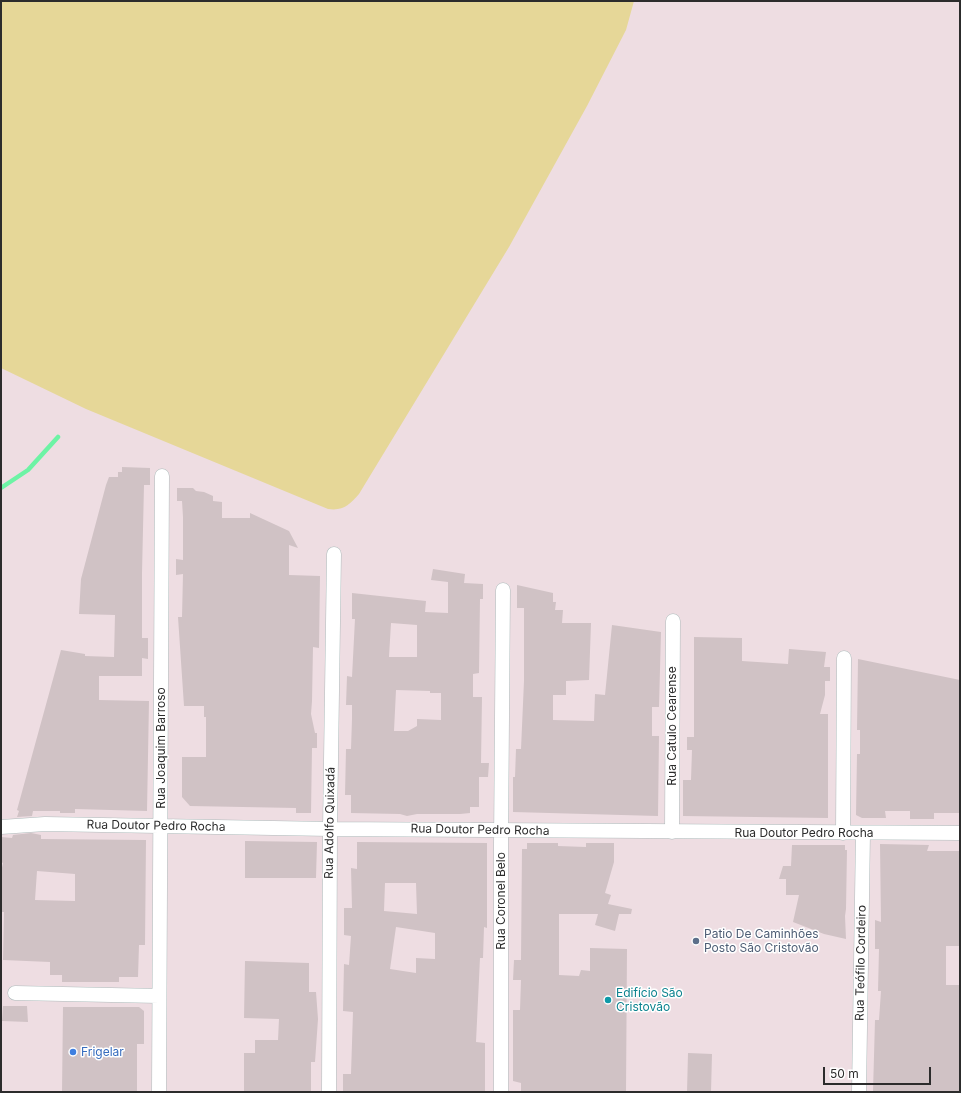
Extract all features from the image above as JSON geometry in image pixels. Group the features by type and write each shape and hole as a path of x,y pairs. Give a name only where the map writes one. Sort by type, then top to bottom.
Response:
{"street":[{"name":"Rua Joaquim Barroso","path":"159,1092 162,476"},
{"name":"Rua Adolfo Quixadá","path":"329,1092 330,829 334,554"},
{"name":"Rua Coronel Belo","path":"502,1092 501,830 503,590"},
{"name":"Rua Catulo Cearense","path":"672,832 673,621"},
{"path":"844,658 844,833"},
{"name":"Rua Doutor Pedro Rocha","path":"1,827 45,824 330,829 960,833"},
{"name":"Rua Teófilo Cordeiro","path":"859,1092 863,833"},
{"path":"15,993 160,996"}],"shaded area":[{"path":"1,1 634,1 626,30 587,106 509,247 359,494 342,508 328,509 86,409 1,368"}],"building":[{"path":"122,467 150,468 150,485 144,485 142,573 142,638 148,638 148,659 142,658 142,676 99,676 99,700 149,701 147,811 75,809 75,813 60,813 60,811 33,811 32,816 17,817 19,811 17,810 61,650 85,654 85,656 114,657 115,615 79,614 81,579 106,485 109,477 118,477 118,472 122,472"},
{"path":"177,488 193,488 196,491 204,492 213,496 213,501 222,502 222,518 250,518 250,513 289,531 298,548 289,545 289,575 320,576 319,648 313,647 311,714 315,733 317,733 317,748 312,748 311,813 296,813 296,808 190,806 182,797 182,757 206,757 206,717 204,717 204,706 184,706 178,617 182,617 183,574 176,575 176,559 183,560 183,517 182,501 177,501"},
{"path":"433,569 465,574 464,583 483,584 483,599 480,599 479,673 473,674 473,697 482,697 481,763 489,763 488,777 479,777 479,807 470,807 470,813 460,814 417,814 407,816 400,814 351,813 351,795 345,795 346,749 351,749 352,705 346,705 347,676 352,677 355,619 352,619 352,593 426,601 425,612 448,613 448,582 431,580","holes":["391,623 417,625 417,657 389,657","396,690 430,691 430,693 441,693 441,720 417,719 417,726 408,731 394,731"]},
{"path":"517,585 553,593 553,602 556,602 555,610 563,610 562,623 591,623 589,680 566,681 566,695 553,695 553,720 594,721 595,694 605,695 612,625 661,632 659,707 652,707 652,736 659,736 658,816 513,812 513,777 515,777 516,749 521,749 524,681 524,608 517,608"},
{"path":"694,637 742,638 742,661 788,664 789,649 826,652 824,667 830,667 830,681 825,681 825,695 820,714 828,714 828,818 683,816 683,780 691,780 692,750 687,750 687,737 694,737"},
{"path":"858,659 960,680 960,813 934,813 934,819 910,819 910,811 885,811 886,818 862,818 856,815 857,754 860,754 860,730 857,730"},
{"path":"31,833 41,835 41,839 146,840 145,945 139,945 138,977 119,977 119,982 62,982 62,975 50,975 50,962 3,960 4,912 1,912 1,872 3,863 1,862 1,837 12,838 13,835","holes":["37,871 75,874 75,901 35,900"]},
{"path":"245,841 317,842 316,878 245,878"},
{"path":"357,842 487,843 487,928 484,927 483,958 480,958 476,1042 485,1043 485,1092 343,1092 343,1074 351,1074 353,1012 343,1011 344,964 349,965 351,936 344,935 344,908 352,908 351,868 357,869","holes":["385,883 416,883 417,914 384,911","396,927 435,933 435,959 416,958 416,973 390,969"]},
{"path":"527,843 558,843 558,846 586,847 586,843 614,843 614,862 605,893 611,895 608,904 632,909 631,914 619,914 615,931 595,925 598,914 559,914 559,975 579,976 581,970 590,971 590,948 627,949 626,1092 521,1092 521,1083 513,1081 513,1010 520,1010 521,980 513,980 514,960 521,960 522,849 527,849"},
{"path":"880,844 929,845 927,851 960,851 960,946 946,946 946,985 960,985 960,1092 873,1092 875,1020 879,1020 881,991 878,991 879,949 875,949 875,920 881,922"},
{"path":"792,845 845,845 845,850 847,850 845,916 846,939 824,934 793,922 799,895 786,895 786,879 779,879 783,866 791,866"},
{"path":"245,961 309,963 309,992 316,992 318,1019 315,1062 311,1062 311,1092 244,1092 244,1053 255,1053 255,1040 278,1040 279,1019 244,1018"},
{"path":"3,1006 27,1006 28,1022 2,1021"},
{"path":"63,1007 139,1007 144,1011 144,1044 137,1044 137,1092 62,1092"},
{"path":"688,1053 712,1054 711,1092 687,1092"}],"waterway":[{"path":"1,488 28,470 58,437"}],"place":[{"name":"Patio De Caminhões Posto São Cristovão","path":"696,941"},
{"name":"Edifício São Cristovão","path":"608,1000"},
{"name":"Frigelar","path":"73,1052"}]}
